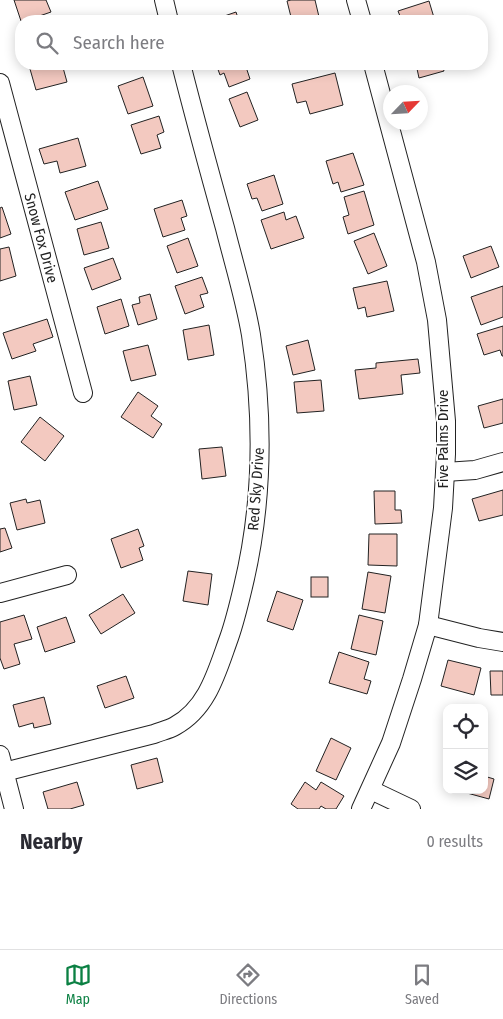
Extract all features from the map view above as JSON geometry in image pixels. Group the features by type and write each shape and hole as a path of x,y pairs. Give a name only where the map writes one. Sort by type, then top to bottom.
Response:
{"street":[{"path":"164,0 168,15"},
{"path":"356,0 360,15"},
{"name":"Red Sky Drive","path":"4,772 154,734 182,722 202,702 212,685 235,622 250,559 258,495 260,457 258,395 251,334 183,70"},
{"name":"Five Palms Drive","path":"361,809 391,743 428,625 441,522 445,472 446,421 437,320 426,262 375,70"},
{"name":"Snow Fox Drive","path":"0,83 82,393"},
{"path":"445,472 475,470 503,462"},
{"path":"0,593 68,575"},
{"path":"428,625 503,642"},
{"path":"0,755 14,809"},
{"path":"371,790 411,809"}],"building":[{"path":"14,0 46,0 51,12 42,15 19,15"},
{"path":"315,0 319,15 290,15 287,1"},
{"path":"429,1 433,15 400,15 398,11"},
{"path":"30,70 64,70 67,82 36,90"},
{"path":"218,70 247,70 250,79 229,87 224,73 220,75"},
{"path":"417,70 444,70 444,71 419,78"},
{"path":"335,73 343,105 310,114 306,101 297,103 292,84"},
{"path":"143,77 153,106 128,114 118,86"},
{"path":"247,92 258,120 240,127 229,99"},
{"path":"159,116 164,132 157,135 161,148 141,154 131,125"},
{"path":"78,138 86,166 60,173 57,161 44,164 39,149"},
{"path":"353,153 364,185 341,192 338,182 333,184 326,161"},
{"path":"274,175 283,204 262,211 257,198 252,199 247,184"},
{"path":"98,181 108,209 75,220 65,192"},
{"path":"364,191 374,225 348,234 343,217 349,215 344,197"},
{"path":"182,200 187,216 181,218 185,230 163,237 154,209"},
{"path":"2,207 11,234 0,238 0,208"},
{"path":"284,212 286,220 296,216 304,238 271,249 261,220"},
{"path":"101,222 109,248 84,255 77,229"},
{"path":"374,233 387,266 368,274 354,241"},
{"path":"188,238 198,266 177,273 167,246"},
{"path":"491,246 499,267 471,278 463,256"},
{"path":"9,247 16,276 0,281 0,249"},
{"path":"113,258 121,279 92,290 84,268"},
{"path":"202,277 208,293 200,295 204,307 185,314 175,286"},
{"path":"387,281 394,311 367,317 365,307 358,309 353,288"},
{"path":"503,286 503,317 481,325 471,297"},
{"path":"150,294 157,319 138,325 132,305 140,303 139,297"},
{"path":"121,299 129,326 105,334 97,307"},
{"path":"47,319 53,337 33,344 36,351 12,359 3,333"},
{"path":"209,325 214,355 188,360 183,330"},
{"path":"503,326 503,356 500,350 484,355 477,334"},
{"path":"308,340 315,370 293,375 286,346"},
{"path":"148,345 156,375 131,381 123,351"},
{"path":"418,359 420,373 401,375 403,394 359,399 355,370 376,368 376,363"},
{"path":"30,376 37,405 14,410 8,381"},
{"path":"321,380 324,411 297,413 294,382"},
{"path":"138,392 158,406 151,416 162,424 153,438 121,417"},
{"path":"503,399 503,423 484,428 478,406"},
{"path":"40,417 64,436 45,461 21,442"},
{"path":"222,447 226,476 202,479 199,449"},
{"path":"503,490 503,515 479,521 472,499"},
{"path":"374,491 395,491 395,510 401,510 402,523 375,524"},
{"path":"26,499 27,503 40,500 45,523 17,530 10,503"},
{"path":"5,528 12,548 0,552 0,529"},
{"path":"138,529 144,546 139,548 143,560 121,568 111,539"},
{"path":"369,534 397,534 397,566 368,565"},
{"path":"188,571 212,574 208,605 183,601"},
{"path":"368,572 391,576 385,613 362,609"},
{"path":"311,577 328,577 328,597 311,597"},
{"path":"277,591 303,600 293,630 267,621"},
{"path":"123,594 135,613 101,634 89,615"},
{"path":"24,615 32,639 14,644 20,664 4,669 0,658 0,622"},
{"path":"359,615 383,621 376,655 351,649"},
{"path":"66,617 75,642 45,652 37,627"},
{"path":"339,652 369,662 364,679 371,681 367,694 329,683"},
{"path":"448,660 481,668 474,695 441,686"},
{"path":"490,671 503,671 503,695 491,695"},
{"path":"126,676 134,698 105,708 97,686"},
{"path":"44,697 51,724 34,728 33,723 19,727 13,705"},
{"path":"331,738 351,748 336,780 316,771"},
{"path":"157,758 163,782 137,789 131,765"},
{"path":"488,777 494,779 489,799 471,794 488,794"},
{"path":"77,782 84,805 70,809 48,809 43,792"},
{"path":"305,782 316,790 321,782 344,796 336,809 326,809 321,806 319,809 298,809 291,804"}]}
